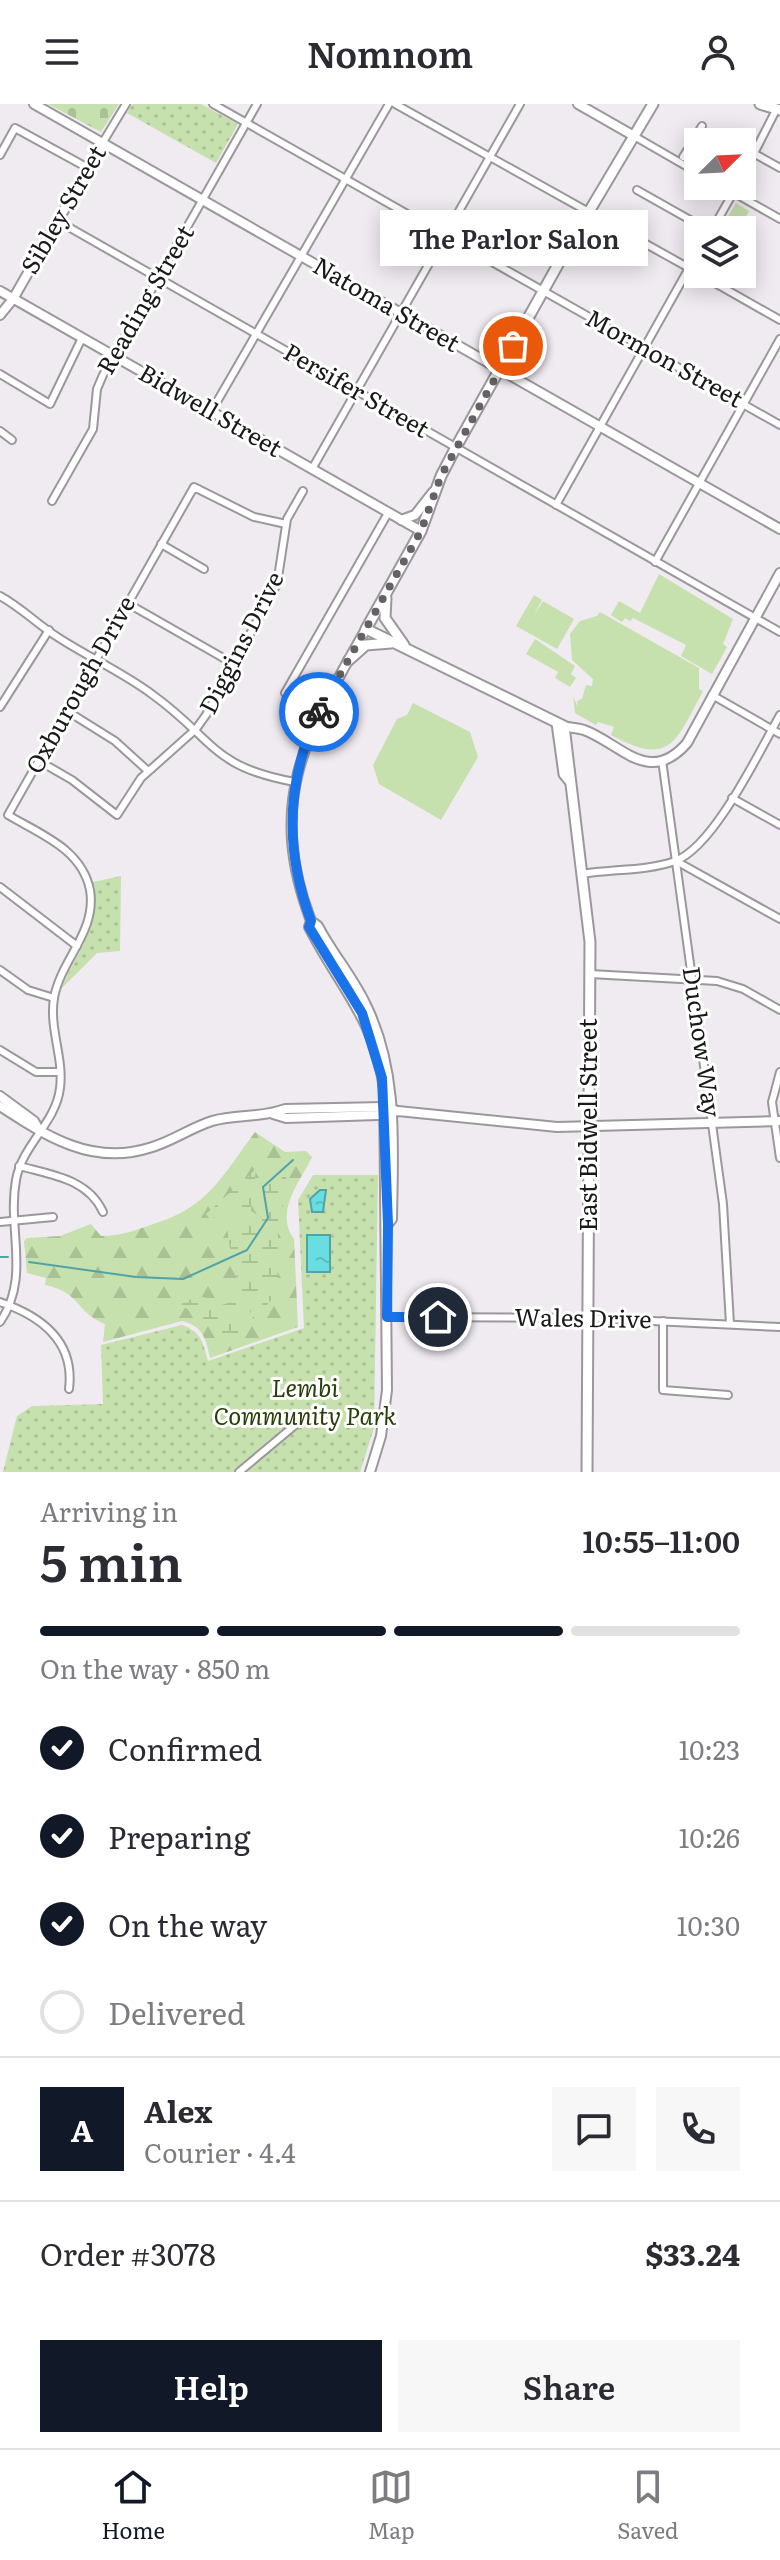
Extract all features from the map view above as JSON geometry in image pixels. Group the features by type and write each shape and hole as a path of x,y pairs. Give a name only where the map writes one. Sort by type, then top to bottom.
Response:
{"main road":[{"path":"561,725 366,629 421,531 436,488 456,447 588,212 653,104"},
{"path":"760,104 778,110"},
{"path":"391,584 383,606 385,618 402,643 417,654"},
{"path":"348,661 366,645 394,643"},
{"name":"East Bidwell Street","path":"561,725 564,774 569,780 590,928 587,1472"}],"street":[{"name":"Natoma Street","path":"34,104 780,529"},
{"name":"Sibley Street","path":"0,315 13,299 126,104"},
{"name":"Mormon Street","path":"213,104 780,425"},
{"name":"Reading Street","path":"52,501 93,429 97,389 114,356 257,104"},
{"path":"211,412 389,104"},
{"path":"395,104 684,265"},
{"path":"312,469 520,104"},
{"path":"578,104 684,165"},
{"path":"756,152 778,110"},
{"path":"683,157 702,126"},
{"path":"0,155 15,128 88,168"},
{"path":"756,155 780,168"},
{"path":"637,190 684,216"},
{"path":"752,200 780,219"},
{"name":"Persifer Street","path":"58,221 780,632"},
{"path":"556,505 684,274"},
{"path":"724,288 780,320"},
{"name":"Bidwell Street","path":"0,291 421,531"},
{"path":"0,374 50,404 82,338"},
{"path":"655,562 780,339"},
{"path":"0,431 12,440"},
{"name":"Oxburough Drive","path":"19,1166 59,1098 60,1072 53,1035 54,998 61,974 88,926 91,907 83,871 61,846 8,815 194,487 254,517 286,524"},
{"path":"401,520 415,515 436,488"},
{"name":"Diggins Drive","path":"39,761 72,780 117,815 147,770 194,731 206,715 280,577 286,524 303,491"},
{"path":"285,693 388,513"},
{"path":"161,544 204,569"},
{"path":"561,725 584,730 635,759 662,760 687,743 780,573"},
{"path":"0,609 3,597 49,630 155,696 218,755 240,768 295,782"},
{"path":"127,603 232,663"},
{"path":"366,629 312,726 295,782 292,849 311,921 309,927 352,994 369,1028 390,1111"},
{"path":"0,707 49,630"},
{"path":"712,695 780,734"},
{"path":"67,711 115,741 147,770"},
{"path":"582,874 676,861 706,837 780,715"},
{"name":"Duchow Way","path":"662,760 726,1230 730,1324"},
{"path":"732,798 780,825"},
{"path":"676,861 780,919"},
{"path":"0,887 77,946"},
{"path":"311,921 318,926 378,1032 390,1082 386,1407 370,1472"},
{"path":"315,938 344,970"},
{"path":"0,970 28,990 54,998"},
{"path":"590,974 692,980 734,986 780,1010"},
{"path":"0,1050 26,1069 41,1073 60,1072"},
{"path":"780,1072 773,1095 780,1158"},
{"path":"0,1096 34,1121 40,1130"},
{"path":"0,1106 69,1147 113,1154 148,1149 225,1118 273,1114 285,1109 390,1111 557,1127 777,1121"},
{"path":"286,1118 314,1109"},
{"path":"273,1114 286,1118 390,1111"},
{"path":"0,1322 10,1305 18,1269 15,1220 19,1166 81,1185 96,1197 103,1212"},
{"path":"0,1222 53,1217"},
{"path":"0,1302 43,1322 57,1336 69,1361 69,1389"},
{"name":"Wales Drive","path":"387,1317 588,1318 780,1327"},
{"path":"663,1321 663,1390 728,1395"},
{"path":"239,1472 306,1416"}],"green space":[{"path":"48,104 119,104 101,132"},
{"path":"132,104 201,104 238,124 216,163 127,113"},
{"path":"736,203 749,211 746,216 728,216"},
{"path":"659,574 733,619 723,644 727,647 712,674 681,656 686,645 633,618 630,621 625,618 622,622 611,615 619,601 640,613"},
{"path":"534,595 542,600 533,617 543,601 574,619 557,649 516,626"},
{"path":"600,612 699,668 699,689 703,691 678,736 659,749 631,745 611,735 614,727 598,722 596,725 575,713 573,697 578,707 577,701 582,699 586,685 592,686 593,679 572,660 570,634 580,621 597,616"},
{"path":"535,639 575,666 571,674 576,678 570,687 555,678 558,672 526,654"},
{"path":"413,703 470,732 478,757 441,820 379,784 373,765 397,719 407,715"},
{"path":"121,876 120,951 97,953 61,989 91,925 95,897 93,882"},
{"path":"255,1132 285,1152 306,1151 312,1157 291,1197 287,1218 294,1239 298,1327 210,1358 199,1330 182,1321 103,1342 105,1324 88,1314 66,1293 45,1285 46,1278 27,1273 24,1241 27,1238 60,1236 91,1224 101,1236 117,1235 162,1221 193,1206 215,1185"},
{"path":"284,1165 287,1183 278,1230 277,1294 253,1319 233,1267 227,1228 242,1218 238,1209 210,1219 206,1214 256,1169 251,1211 263,1218 265,1180"},
{"name":"Lembi Community Park","path":"313,1175 378,1175 374,1428 360,1472 3,1472 17,1416 32,1406 103,1404 101,1345 182,1325 198,1335 208,1361 304,1328 298,1200"},
{"path":"204,1297 215,1307 235,1301 246,1336 220,1345 200,1313 182,1307 181,1301"}],"water":[{"path":"320,1190 326,1190 323,1212 312,1212 310,1199"},
{"path":"307,1235 330,1235 330,1272 307,1272"}],"waterway":[{"path":"29,1262 136,1277 183,1279 247,1250 268,1218 263,1187 293,1160"},
{"path":"0,1257 8,1257"}],"way so far":[{"path":"319,712 421,531 441,476 513,346"}],"place":[{"name":"The Parlor Salon","path":"513,346"}],"route":[{"path":"319,712 304,748 295,782 291,815 294,862 311,921 309,927 324,955 352,994 378,1056 385,1100 387,1317 438,1317"}]}
